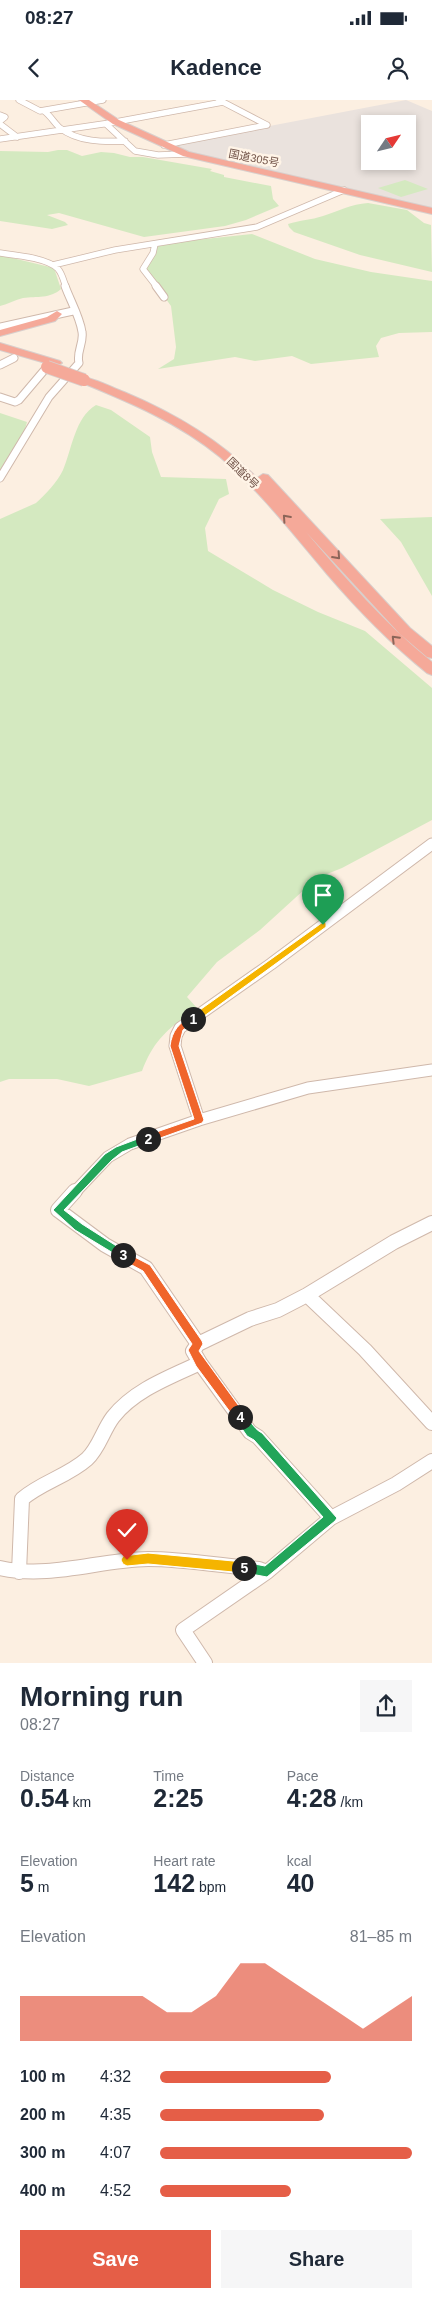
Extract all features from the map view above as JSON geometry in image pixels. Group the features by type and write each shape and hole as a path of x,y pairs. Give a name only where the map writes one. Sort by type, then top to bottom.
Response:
{"highway":[{"name":"国道305号","path":"85,101 111,123 186,154 432,211"},
{"path":"0,333 51,319 57,314"},
{"name":"国道8号","path":"0,346 87,378 138,394 191,420 240,456 281,495 405,631 432,654"},
{"name":"国道8号","path":"0,354 52,365"},
{"name":"国道8号","path":"87,378 175,420 210,443 234,464 396,641 432,670"}],"street":[{"path":"18,100 40,112 85,101 103,100"},
{"path":"0,139 111,123 221,101 267,125 164,145"},
{"path":"44,111 62,129 86,140 125,141"},
{"path":"0,115 5,117 0,122 17,137"},
{"path":"111,123 131,149 139,152 169,156 186,154"},
{"path":"0,253 53,265 93,254 258,227 344,190"},
{"path":"155,244 153,253 143,269 164,297"},
{"path":"0,478 49,397 79,363 77,355 81,346 82,332 73,311 62,273 53,265"},
{"path":"0,327 73,311"},
{"path":"0,365 14,358"},
{"path":"0,397 15,402 19,400 41,372 52,365"},
{"path":"199,1120 175,1046 176,1036 180,1028 271,964 432,844"},
{"path":"198,1344 146,1268 105,1245 58,1210 108,1157 119,1149 199,1120 308,1088 432,1070"},
{"path":"331,1518 258,1436 250,1432 200,1363 193,1350 198,1344 250,1319 278,1310 307,1296 394,1242 432,1223"},
{"path":"307,1296 365,1350 432,1423"},
{"path":"19,1572 22,1499 29,1491 85,1461 92,1453 114,1414 126,1404 145,1391 200,1363"},
{"path":"205,1663 183,1630 267,1572 331,1518 396,1484 432,1461"},
{"path":"0,1568 19,1572 62,1570 148,1559 259,1569 267,1572"}],"shaded area":[{"path":"406,100 432,111 432,208 286,174 209,159 170,145"}],"green space":[{"path":"67,150 82,156 101,152 114,153 212,169 210,171 224,175 224,177 271,186 273,199 279,206 246,220 225,226 144,237 59,213 47,215 68,225 52,229 0,221 0,151 48,152"},
{"path":"405,180 428,189 401,197 378,188"},
{"path":"368,203 407,210 424,223 431,225 432,272 360,255 294,232 288,224"},
{"path":"252,234 315,259 371,272 432,281 432,332 399,333 381,338 376,346 379,357 311,364 292,356 255,361 235,357 158,369 174,359 176,347 171,306 145,270 158,244"},
{"path":"0,255 54,268 61,289 48,296 23,298 0,306"},
{"path":"96,405 111,410 150,437 152,452 161,477 226,479 229,494 219,499 205,528 208,551 273,590 318,612 365,631 432,688 432,820 342,868 317,878 260,930 217,962 187,997 197,1008 163,1035 152,1050 142,1071 89,1086 57,1079 9,1079 0,1082 0,519 36,503 51,488 63,470 83,417"},
{"path":"0,413 27,422 21,443 0,474"},
{"path":"432,517 432,596 401,542 380,519"}],"route":[{"path":"127,1560 148,1559 259,1569 267,1572 331,1518 258,1436 250,1432 200,1363 193,1350 198,1344 146,1268 105,1245 78,1227 58,1210 108,1157 119,1149 199,1120 177,1056 176,1036 180,1028 323,925"}]}
